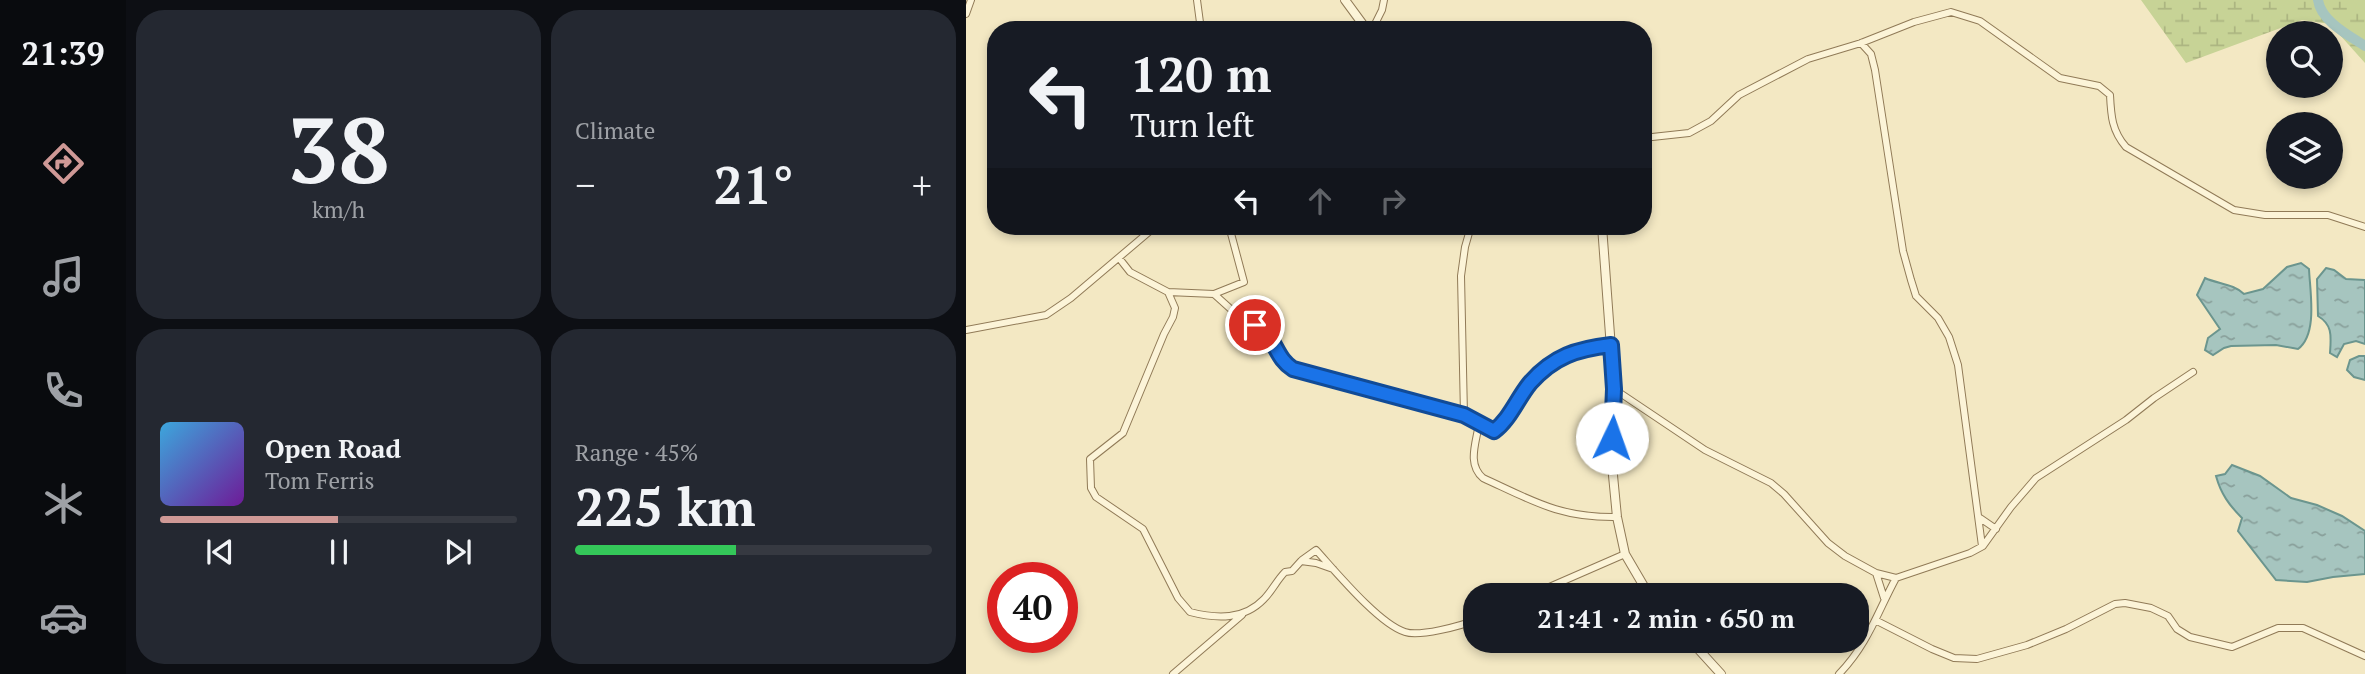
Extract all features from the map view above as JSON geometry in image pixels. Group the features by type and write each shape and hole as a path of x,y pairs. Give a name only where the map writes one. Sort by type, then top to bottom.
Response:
{"street":[{"path":"966,14 971,0"},
{"path":"1197,0 1200,21"},
{"path":"1345,0 1360,21"},
{"path":"1377,21 1384,0"},
{"path":"1652,137 1689,133 1711,121 1739,95 1808,59 1861,43 1941,13 1964,14 1980,21 2060,78 2099,86 2110,95 2111,118 2117,137 2126,147 2234,209 2265,215 2329,215 2365,227"},
{"path":"1861,43 1871,54 1875,70 1903,251 1916,296 1938,318 1949,337 1958,365 1983,547"},
{"path":"966,330 1046,315 1071,298 1146,235"},
{"path":"1119,258 1130,272 1168,292 1214,294 1244,282 1231,235"},
{"path":"1464,415 1461,276 1468,235"},
{"path":"1603,235 1614,389 1612,465 1617,517 1625,554 1642,583"},
{"path":"1168,292 1175,308 1173,317 1123,433 1090,459 1091,488 1096,497 1143,529 1178,598 1187,610 1205,615 1232,617 1243,614"},
{"path":"1214,294 1234,312 1266,331 1285,364 1293,369 1464,415 1494,431 1503,425 1530,383 1566,354 1611,345"},
{"path":"1614,389 1705,450 1771,483 1828,543 1845,556 1876,573 1896,578 1983,547 2036,478 2126,420 2193,372"},
{"path":"1474,421 1478,429 1474,447 1475,467 1483,478 1566,514 1589,518 1617,517"},
{"path":"1980,518 1996,528"},
{"path":"1173,674 1265,598 1285,572 1292,571 1316,550 1378,614 1407,633 1418,634 1463,623"},
{"path":"1559,583 1625,554"},
{"path":"1301,561 1333,569"},
{"path":"1876,573 1884,599"},
{"path":"1839,674 1854,657 1877,621 1884,599 1896,578"},
{"path":"1877,621 1943,653 1964,660 2027,645 2115,604 2125,603 2151,608 2168,616 2177,629 2190,637 2232,647 2278,628 2303,628 2365,656"},
{"path":"1702,653 1721,674"}],"green space":[{"path":"2141,0 2365,0 2365,63 2343,38 2343,21 2302,20 2266,21 2266,33 2186,63"}],"water":[{"path":"2301,263 2309,269 2311,323 2304,342 2298,349 2276,345 2231,346 2213,355 2205,350 2208,338 2220,329 2197,295 2205,278 2231,286 2244,294 2263,289 2287,267"},
{"path":"2326,268 2334,270 2346,279 2365,280 2365,344 2356,341 2344,344 2337,357 2330,353 2329,327 2318,316 2317,279"},
{"path":"2365,356 2365,380 2354,377 2347,370 2350,360"},
{"path":"2232,465 2260,476 2291,498 2342,516 2365,531 2365,574 2307,582 2276,580 2238,531 2242,518 2226,499 2218,482 2216,476 2225,474"}],"waterway":[{"path":"2318,0 2320,8 2330,21 2365,46"}],"route":[{"path":"1255,325 1266,331 1285,364 1293,369 1464,415 1494,431 1503,425 1530,383 1566,354 1611,345 1614,389 1612,438"}]}
